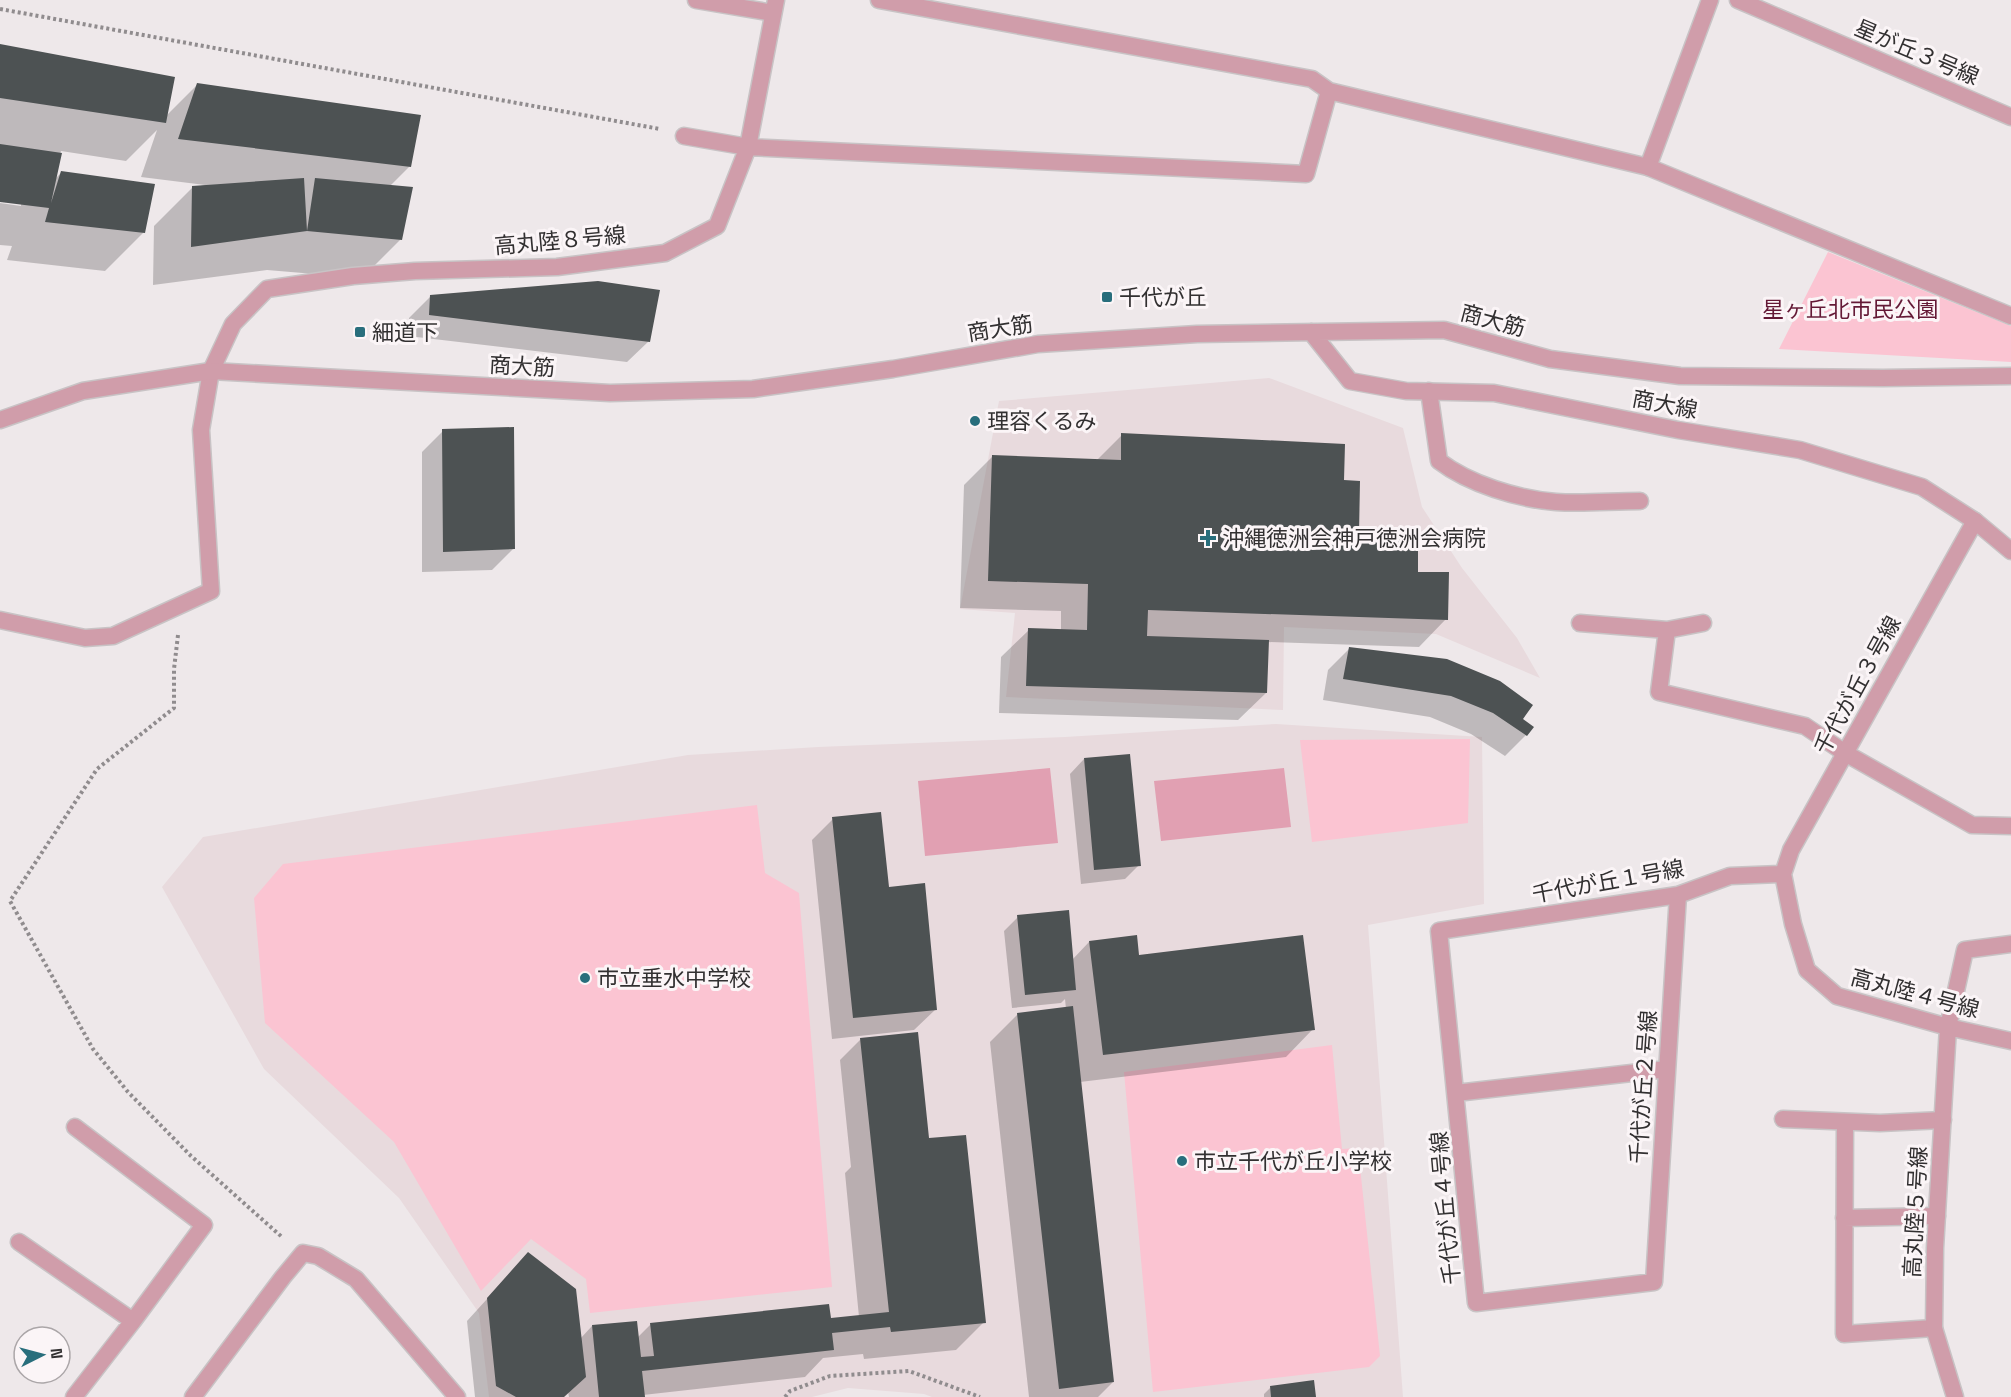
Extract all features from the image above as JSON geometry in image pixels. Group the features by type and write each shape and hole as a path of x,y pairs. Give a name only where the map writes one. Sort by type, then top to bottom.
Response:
{"street":[{"path":"696,0 774,7"},
{"path":"879,0 1312,79 1329,91 1648,167 2011,316"},
{"path":"1648,167 1710,0"},
{"name":"星が丘３号線","path":"1738,0 2011,117"},
{"name":"高丸陸８号線","path":"181,605 211,591 201,430 211,371 233,324 267,289 353,276 415,271 557,267 665,253 717,226 748,147 774,7"},
{"path":"684,136 748,147 1306,174 1329,91"},
{"name":"商大筋","path":"0,420 84,391 211,371 610,393 753,389 894,369 1038,344 1197,334 1444,330 1550,359 1680,376 1883,378 2011,376"},
{"name":"商大線","path":"1311,332 1350,381 1406,391 1494,393 1678,430 1800,450 1922,487 1975,520 2011,550"},
{"path":"1429,391 1439,461 1455,473 1504,491 1556,502 1640,501"},
{"name":"千代が丘３号線","path":"1784,874 1791,850 1975,520"},
{"path":"0,620 85,638 113,636 181,605"},
{"path":"1580,623 1666,630 1703,623"},
{"path":"1666,630 1659,692 1805,726 1845,753 1972,825 2011,826"},
{"name":"千代が丘１号線","path":"1439,931 1678,895 1730,876 1784,874"},
{"name":"高丸陸４号線","path":"1784,874 1793,924 1807,970 1837,996 1948,1027 2011,1041"},
{"name":"千代が丘２号線","path":"1654,1282 1678,895"},
{"name":"千代が丘４号線","path":"1439,931 1476,1303 1654,1282"},
{"name":"高丸陸５号線","path":"1955,1397 1934,1328 1937,1216 1948,1027 1965,950 2011,944"},
{"path":"1456,1093 1667,1069"},
{"path":"1784,1119 1880,1123 1942,1120"},
{"path":"1845,1122 1844,1334 1934,1328"},
{"path":"74,1397 204,1225 75,1127"},
{"path":"1844,1218 1937,1216"},
{"path":"19,1242 133,1321"},
{"path":"193,1397 303,1253 318,1256 356,1279 457,1397"}],"path":[{"path":"0,9 656,128 684,136"},
{"path":"181,605 174,669 174,708 98,769 10,901 93,1049 128,1092 191,1156 293,1247 303,1253"},
{"path":"785,1397 790,1391 830,1376 909,1371 980,1397"}],"shaded area":[{"name":"沖縄徳洲会神戸徳洲会病院","path":"1269,378 1403,428 1422,507 1462,568 1517,638 1540,678 1436,634 1284,627 1283,710 1006,697 1015,613 960,609 999,401"},
{"name":"市立垂水中学校","path":"1276,724 1482,737 1484,904 1368,925 1403,1397 932,1397 924,1394 848,1388 812,1397 489,1397 479,1313 399,1198 264,1069 162,887 203,837 688,755 1065,737"},
{"path":"1050,768 1058,843 925,856 918,781"},
{"path":"1284,768 1291,827 1161,841 1154,781"}],"green space":[{"name":"星ヶ丘北市民公園","path":"1828,252 2011,326 2011,362 1779,349"},
{"path":"1470,739 1468,823 1312,842 1300,740"},
{"path":"757,805 765,873 799,893 832,1287 590,1313 586,1279 531,1239 481,1291 394,1142 265,1023 254,898 283,864"},
{"path":"1332,1045 1342,1149 1358,1148 1380,1356 1369,1367 1153,1392 1124,1072"}],"building":[{"path":"0,44 175,77 166,123 0,98"},
{"path":"197,83 421,115 411,167 178,139"},
{"path":"0,144 62,153 51,203 61,171 155,184 145,233 45,222 49,208 0,202"},
{"path":"304,178 307,231 191,247 192,186"},
{"path":"315,178 413,187 402,240 307,231"},
{"path":"598,281 660,290 650,342 429,315 430,295"},
{"path":"514,427 515,549 443,552 442,429"},
{"name":"沖縄徳洲会神戸徳洲会病院","path":"1121,433 1345,444 1344,480 1360,481 1359,534 1418,535 1418,572 1449,572 1448,620 1148,610 1147,636 1269,640 1267,693 1026,686 1028,628 1087,630 1088,584 988,581 992,455 1121,460"},
{"path":"1349,647 1447,659 1500,681 1533,705 1523,719 1534,727 1527,736 1493,713 1451,696 1343,679"},
{"path":"1130,754 1141,866 1094,870 1084,758"},
{"path":"881,812 889,887 925,883 937,1010 853,1018 832,817"},
{"path":"1069,910 1076,990 1025,995 1017,915"},
{"path":"1137,935 1139,955 1303,935 1315,1030 1103,1055 1089,941"},
{"path":"1073,1006 1114,1382 1059,1389 1017,1013"},
{"path":"918,1032 929,1138 966,1135 986,1323 891,1332 890,1327 832,1333 834,1350 642,1371 645,1397 599,1397 592,1325 637,1321 641,1357 654,1356 650,1323 829,1304 831,1318 889,1312 860,1038"},
{"path":"528,1252 576,1289 586,1377 564,1397 516,1397 496,1386 487,1298"},
{"path":"1314,1380 1316,1397 1271,1397 1270,1386"}],"place":[{"name":"千代が丘","path":"1107,297"},
{"name":"細道下","path":"360,332"},
{"name":"理容くるみ","path":"975,421"},
{"name":"沖縄徳洲会神戸徳洲会病院","path":"1208,538"},
{"name":"市立垂水中学校","path":"585,978"},
{"name":"市立千代が丘小学校","path":"1182,1161"}]}
